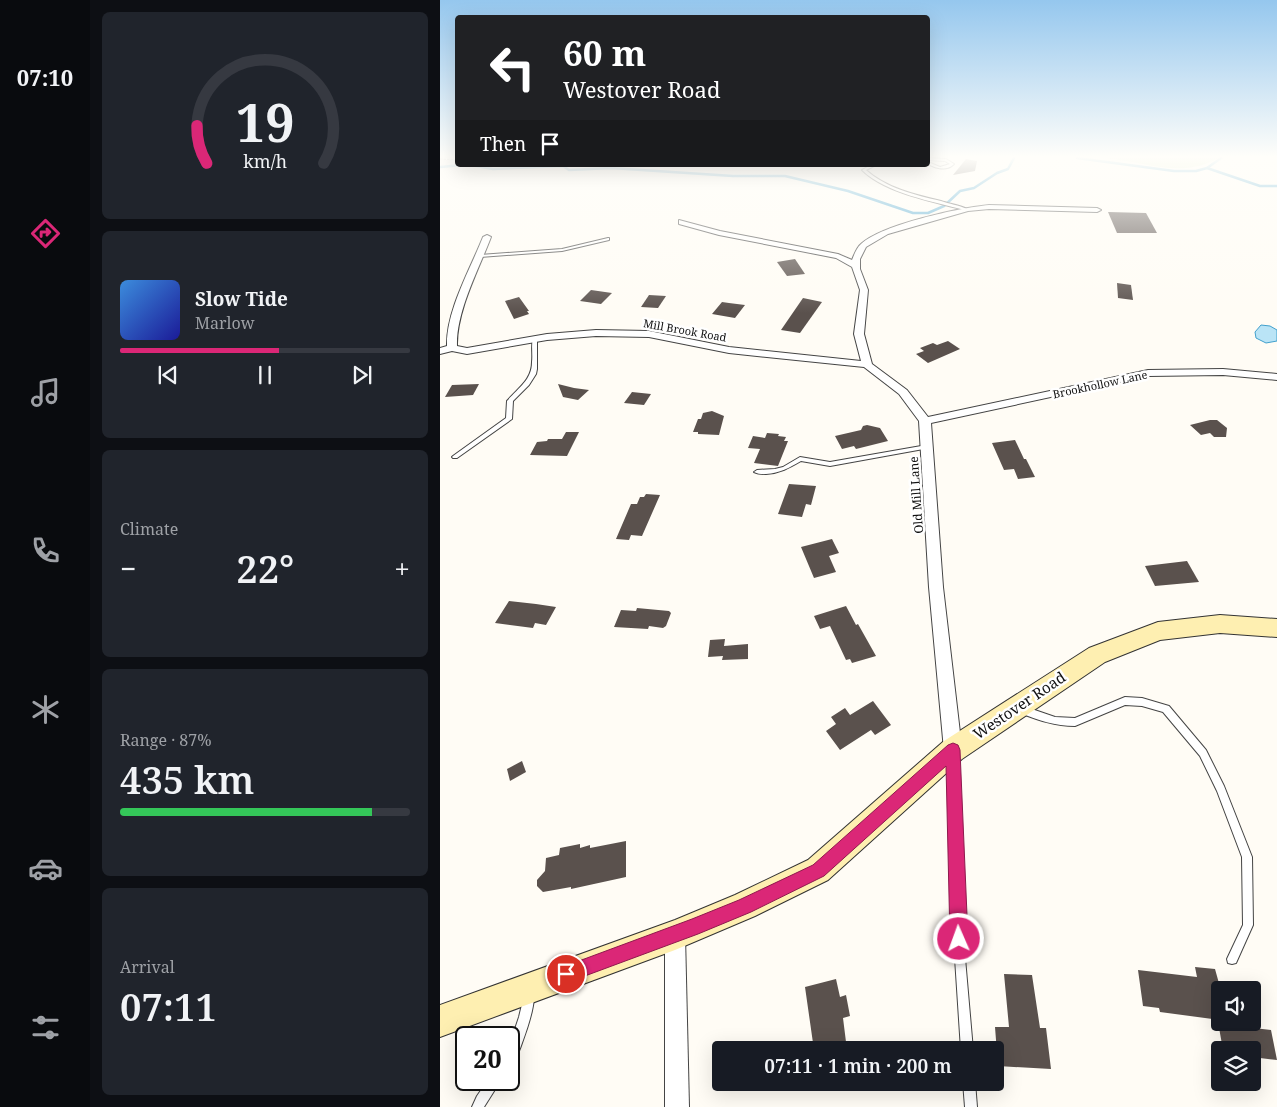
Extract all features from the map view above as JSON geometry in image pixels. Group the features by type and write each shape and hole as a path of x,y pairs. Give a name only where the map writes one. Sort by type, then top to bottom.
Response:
{"street":[{"path":"925,421 903,392 867,366 859,334 864,290 856,266 856,259 863,246 873,237 962,210"},
{"path":"1085,210 1097,210"},
{"path":"682,222 719,233 836,256 856,266"},
{"path":"452,348 450,341 456,319 487,237"},
{"path":"836,256 860,250"},
{"name":"Mill Brook Road","path":"440,352 452,348 467,351 535,339 596,333 649,334 729,350 852,362 867,366"},
{"name":"Brookhollow Lane","path":"925,421 1148,373 1223,372 1277,377"},
{"name":"Old Mill Lane","path":"925,421 936,587 953,750"},
{"name":"Westover Road","path":"440,1021 675,935 745,906 818,870 953,750 1097,655 1158,631 1220,624 1277,628"},
{"path":"675,935 678,1107"}],"lane":[{"path":"480,256 562,250 608,239"},
{"path":"455,457 509,419 510,401 529,383 534,372 536,364 533,347 535,339"},
{"path":"757,472 775,471 800,459 830,464 927,447"},
{"path":"1016,707 1052,722 1075,722 1125,701 1142,702 1166,709 1203,753 1221,790 1247,857 1248,925 1232,959"},
{"path":"953,750 960,958 966,1041"},
{"path":"520,1031 525,1017 530,988"},
{"path":"478,1107 487,1091"},
{"path":"970,1091 971,1107"}],"water":[{"path":"1261,325 1270,326 1277,330 1277,341 1266,343 1256,338 1255,332"}],"building":[{"path":"1108,212 1146,213 1157,233 1117,233"},
{"path":"795,259 805,274 787,276 777,262"},
{"path":"1117,283 1131,285 1133,300 1118,298"},
{"path":"591,290 612,293 601,304 580,301"},
{"path":"649,295 666,296 658,308 641,307"},
{"path":"519,297 529,311 527,311 529,314 514,319 505,301"},
{"path":"803,298 822,302 800,333 781,330"},
{"path":"722,302 745,305 735,318 712,314"},
{"path":"948,341 960,349 928,363 916,354 924,351 920,348 933,343 937,345"},
{"path":"479,384 473,395 445,397 452,385"},
{"path":"558,384 589,390 578,400 563,397"},
{"path":"632,392 651,394 644,405 624,403"},
{"path":"712,411 724,416 719,435 693,432 698,419 701,419 703,413"},
{"path":"1217,420 1227,428 1226,437 1214,437 1210,433 1201,435 1190,425"},
{"path":"863,426 880,428 888,441 856,449 854,446 842,449 835,436 861,430"},
{"path":"566,432 579,432 567,456 530,455 537,442 547,441 548,439 562,439"},
{"path":"767,433 779,434 778,436 786,437 784,441 788,441 778,466 754,463 760,449 748,448 753,436 765,438"},
{"path":"1015,440 1035,477 1018,479 1014,469 1004,470 992,443"},
{"path":"789,484 816,486 811,505 806,504 802,517 778,514"},
{"path":"646,494 660,495 642,536 631,535 629,540 616,539 631,504 637,504 640,497 644,497"},
{"path":"832,539 839,553 829,556 836,572 814,578 801,547"},
{"path":"1187,561 1199,582 1155,586 1145,566"},
{"path":"509,601 556,607 546,625 535,623 533,628 495,623"},
{"path":"846,606 876,656 852,663 850,659 846,660 830,626 820,629 814,616"},
{"path":"637,608 669,611 671,613 666,626 663,628 649,626 648,629 614,627 621,610 636,611"},
{"path":"725,639 724,646 748,644 748,659 722,660 723,656 708,657 710,640"},
{"path":"873,701 891,725 875,735 871,730 840,750 826,731 836,724 831,717 845,708 850,715"},
{"path":"522,761 526,772 510,781 507,769"},
{"path":"626,841 626,877 571,889 571,887 543,892 537,886 537,880 545,871 546,858 559,855 560,848 580,844 580,848 590,845 590,848"},
{"path":"1195,967 1215,969 1218,981 1211,981 1211,1019 1160,1012 1159,1008 1143,1006 1138,970 1197,977"},
{"path":"1004,974 1032,975 1040,1028 1046,1028 1051,1069 1004,1066 1004,1041 996,1041 995,1027 1009,1027"},
{"path":"836,979 840,997 846,995 850,1016 843,1018 846,1041 813,1041 805,987"},
{"path":"1271,1030 1277,1060 1261,1058 1261,1041 1221,1041 1220,1031"}],"waterway":[{"path":"903,210 913,213 928,213 936,210"}],"route":[{"path":"566,974 692,928 745,906 818,870 953,750 959,939"}]}
